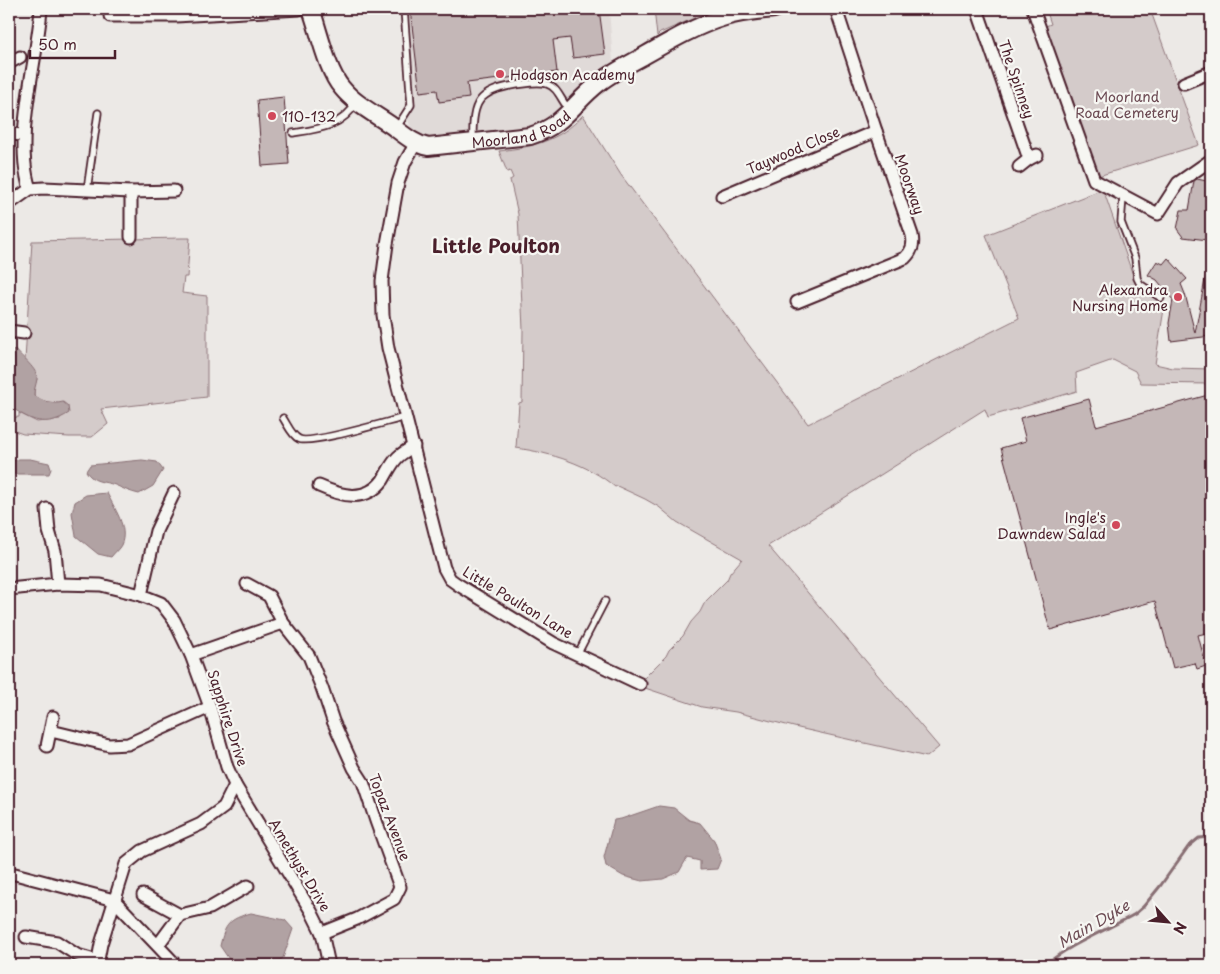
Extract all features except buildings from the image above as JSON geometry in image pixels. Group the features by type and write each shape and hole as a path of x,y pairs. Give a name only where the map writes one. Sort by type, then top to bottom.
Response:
{"street":[{"path":"30,190 24,168 24,135 41,9"},
{"path":"110,16 176,16 299,9"},
{"path":"311,9 336,80 358,102 416,143"},
{"name":"Moorland Road","path":"416,143 428,146 530,136 550,128 572,111 599,83 676,38 724,17 774,9"},
{"name":"Moorway","path":"797,302 904,258 911,252 913,244 912,235 836,9"},
{"name":"The Spinney","path":"976,9 1033,157 1019,167"},
{"path":"1033,9 1094,180 1158,214 1178,183 1211,160"},
{"path":"9,63 20,57"},
{"path":"1184,83 1211,72"},
{"name":"Taywood Close","path":"722,196 876,131"},
{"path":"9,134 24,135"},
{"name":"Little Poulton Lane","path":"416,143 405,162 398,183 382,281 383,316 388,348 444,568 450,578 528,629 577,655 640,684"},
{"path":"9,204 30,190 44,188 131,192 174,191"},
{"path":"131,192 131,237"},
{"path":"9,331 24,333"},
{"path":"319,486 340,495 356,496 368,493 385,478 388,468 398,457 414,446"},
{"path":"141,595 156,531 174,493"},
{"path":"47,508 49,532 55,552 58,584"},
{"name":"Sapphire Drive","path":"9,589 58,584 101,585 141,595 161,604 174,620 191,655 235,785 224,807 216,813 200,824 142,850 126,864 114,900 98,963 77,955 57,942 26,937"},
{"name":"Topaz Avenue","path":"247,584 269,596 283,623 309,656 333,721 354,768 363,782 400,887 394,899 357,919 322,933"},
{"path":"191,655 283,623"},
{"path":"51,731 109,745 128,744 210,707"},
{"path":"47,746 53,716"},
{"name":"Amethyst Drive","path":"235,785 311,911 322,933 329,965"},
{"path":"15,874 114,900 176,965"},
{"path":"158,945 180,915 210,908 248,886"},
{"path":"143,895 180,915"}],"lane":[{"path":"396,129 411,104 404,9"},
{"path":"473,141 473,126 477,104 481,97 498,88 535,83 548,84 554,88 561,101 572,111"},
{"path":"293,133 332,125 352,111 358,102"},
{"path":"87,190 98,113"},
{"path":"1123,196 1121,222 1135,258 1137,278 1140,284 1146,289 1156,292 1161,298"},
{"path":"283,418 296,438 305,441 337,435 406,417"},
{"path":"577,655 605,601"}],"shaded area":[{"name":"Hodgson Academy","path":"401,9 609,9 613,62 587,80 555,115 546,120 529,126 427,137 421,136 411,128 408,112 404,109 406,80"},
{"path":"16,350 37,375 34,395 47,402 63,402 68,406 69,413 61,418 39,421 25,416 11,407 9,404 9,352"},
{"path":"19,459 49,463 51,469 49,474 9,474 9,462"},
{"path":"142,460 157,462 163,470 153,486 139,494 95,480 86,471 90,465"},
{"path":"107,493 120,518 123,532 121,545 111,557 98,554 76,536 72,513 75,502 86,495"},
{"path":"659,806 674,808 689,820 700,823 714,840 721,859 717,869 700,870 700,861 687,858 679,872 663,879 642,881 623,876 606,866 604,857 614,820"},
{"path":"251,913 285,920 293,929 283,958 273,965 233,965 220,946 226,927 233,920"}],"green space":[{"path":"654,9 715,9 657,36"},
{"name":"Moorland Road Cemetery","path":"1046,9 1150,9 1199,145 1095,177 1043,27 1051,24"},
{"path":"583,115 621,175 808,424 1019,318 986,235 1103,189 1135,281 1146,293 1165,303 1155,364 1173,368 1211,369 1210,384 1141,383 1135,371 1113,360 1076,373 1077,391 988,417 985,409 768,546 939,747 927,757 736,712 702,707 645,688 643,679 683,636 705,602 727,580 730,573 742,559 677,522 659,507 617,486 615,487 581,466 556,456 516,448 519,403 522,402 523,330 518,214 510,180 513,178 510,171 507,172 499,151 534,145 555,137 574,124"},
{"path":"190,238 187,277 184,277 182,293 207,296 207,397 101,409 108,424 92,437 23,434 9,429 9,418 19,417 19,413 37,422 60,419 57,403 42,401 34,395 37,379 25,361 32,241"}],"waterway":[{"name":"Main Dyke","path":"1045,965 1077,944 1135,914 1161,885 1188,847 1199,838 1211,837"}],"place":[{"name":"Hodgson Academy","path":"500,74"},
{"name":"110-132","path":"272,116"},
{"name":"Alexandra Nursing Home","path":"1178,297"},
{"name":"Ingle's Dawndew Salad","path":"1116,525"}],"district":[{"name":"Little Poulton","path":"496,245"}]}
